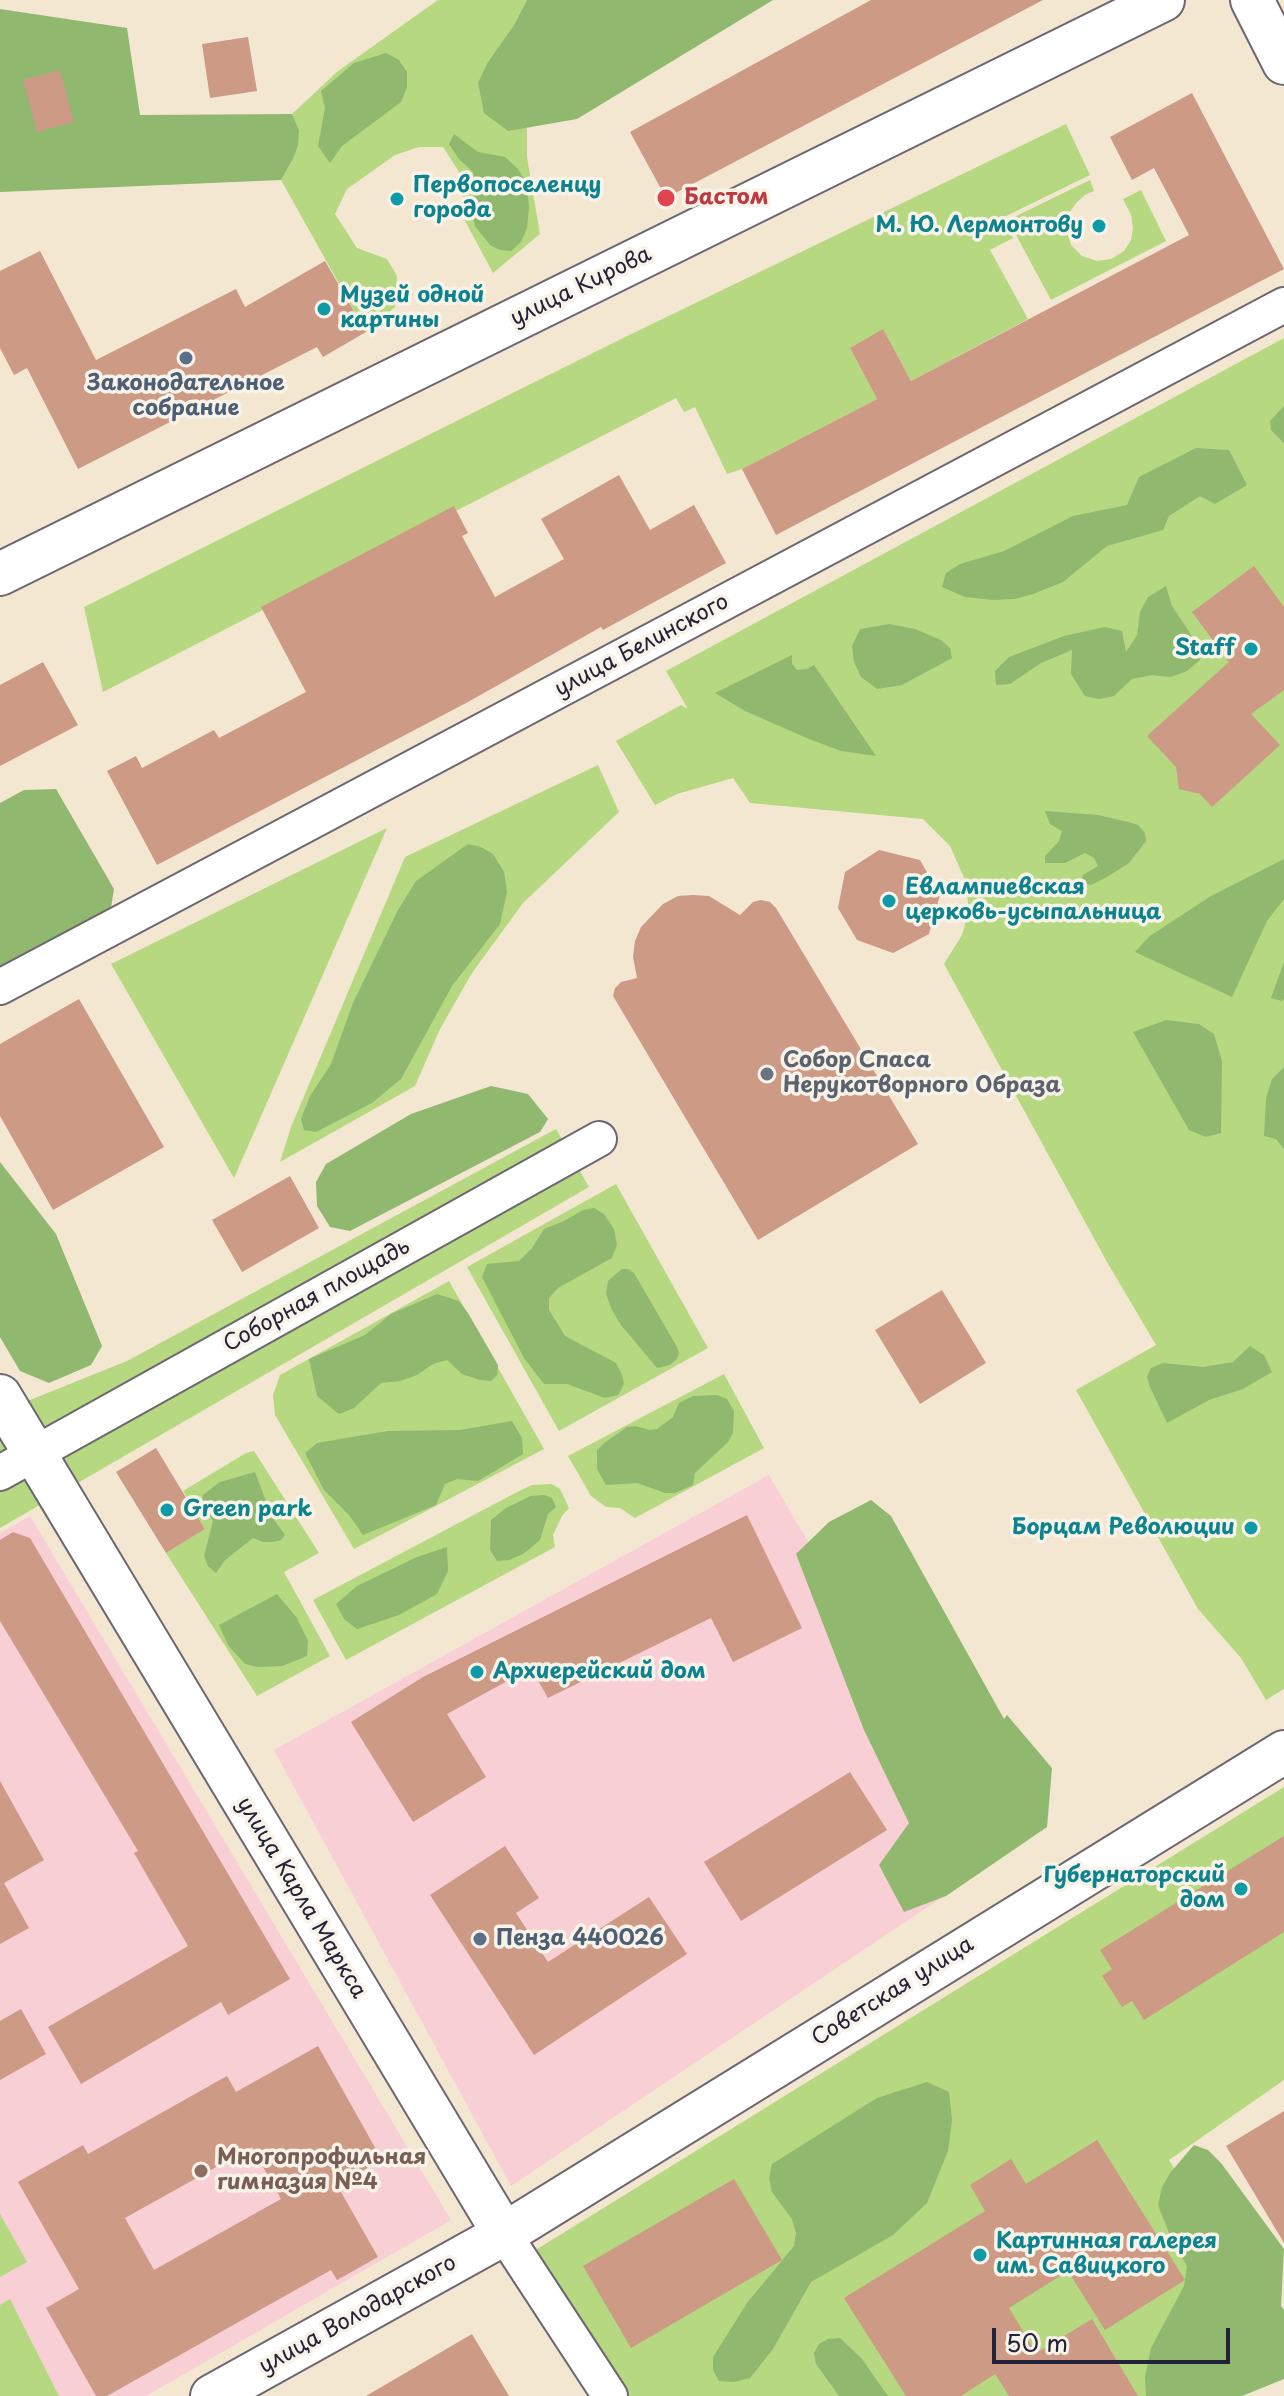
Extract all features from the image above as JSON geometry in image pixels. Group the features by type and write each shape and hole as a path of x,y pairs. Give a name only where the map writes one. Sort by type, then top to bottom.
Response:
{"main road":[{"name":"улица Кирова","path":"0,574 1163,0"},
{"path":"1252,0 1284,63"},
{"name":"улица Карла Маркса","path":"0,1396 17,1463 504,2234"},
{"name":"Советская улица","path":"504,2234 1284,1752"},
{"name":"улица Володарского","path":"212,2396 504,2234"}],"street":[{"name":"улица Белинского","path":"0,987 1284,305"},
{"name":"Соборная площадь","path":"17,1463 599,1139"},
{"name":"улица Карла Маркса","path":"504,2234 610,2396"}],"shaded area":[{"path":"769,1475 995,1862 511,2186 274,1750"},
{"path":"30,1516 451,2220 146,2396 0,2396 0,1533"}],"green space":[{"path":"438,0 527,0 488,62 508,130 527,127 527,157 540,234 493,273 463,217 463,193 468,186 443,147 419,147 395,155 347,189 335,214 357,248 387,259 397,276 395,307 366,332 281,180 293,159 299,130 292,114 338,71"},
{"path":"527,0 773,0 577,119 508,131 484,113 478,83"},
{"path":"0,9 127,28 140,115 292,114 299,130 293,159 281,180 0,192"},
{"path":"386,53 399,60 407,72 407,87 401,102 342,146 330,163 318,146 325,108 321,91 354,63"},
{"path":"1066,124 1090,175 1002,218 1013,238 990,250 1028,319 911,381 883,330 850,348 877,399 727,474 695,407 684,412 676,398 103,692 84,607 621,339"},
{"path":"454,134 478,152 505,157 518,169 527,184 527,228 521,242 511,251 490,245 475,226 472,211 473,172 449,144"},
{"path":"1090,180 1094,191 1077,202 1069,213 1066,226 1071,245 1082,256 1097,261 1111,259 1124,251 1131,240 1133,228 1123,199 1141,190 1166,241 1051,300 1008,220"},
{"path":"1284,338 1284,1689 1266,1700 1241,1658 1198,1609 1076,1390 1156,1345 1107,1262 944,964 962,935 969,910 965,880 950,846 923,819 750,803 733,778 677,794 655,805 616,741 681,705 688,709 666,671"},
{"path":"1284,406 1284,443 1271,430 1270,421"},
{"path":"1196,448 1229,450 1247,485 1215,504 1200,496 1169,516 1163,530 1107,546 1063,582 1033,594 994,600 965,597 942,587 946,573 960,564 1004,551 1073,516 1127,505 1139,477"},
{"path":"1166,586 1172,606 1190,633 1200,660 1187,671 1171,677 1152,675 1132,679 1114,696 1099,699 1085,696 1071,674 1072,650 1041,663 1010,684 996,685 995,671 1009,657 1064,636 1105,627 1122,631 1126,652 1137,635 1140,612 1148,597"},
{"path":"889,624 915,629 941,640 950,648 952,658 902,685 877,689 861,677 854,662 852,646 860,629"},
{"path":"792,655 792,664 797,670 814,665 876,756 841,751 809,739 745,711 715,693"},
{"path":"598,765 619,812 523,903 472,973 440,1029 415,1086 280,1162 291,1127 405,857"},
{"path":"56,789 114,889 111,908 0,967 0,803 24,790"},
{"path":"1045,811 1098,815 1128,822 1138,825 1145,833 1146,841 1129,863 1091,885 1081,882 1083,875 1098,866 1094,858 1085,853 1065,863 1045,863 1045,856 1059,841 1062,831 1050,824"},
{"path":"387,828 234,1178 111,964"},
{"path":"468,844 493,854 504,872 507,892 500,924 452,986 401,1079 372,1103 316,1132 304,1130 301,1119 310,1096 331,1064 353,1003 397,912 416,881"},
{"path":"1284,859 1284,899 1267,921 1232,997 1135,952 1150,936 1211,896"},
{"path":"1284,962 1284,999 1282,1001 1271,998"},
{"path":"1166,1020 1199,1024 1214,1034 1222,1061 1221,1133 1206,1137 1189,1130 1133,1032"},
{"path":"1284,1067 1284,1149 1276,1139 1264,1136 1266,1098 1272,1079"},
{"path":"491,1086 528,1094 548,1119 540,1132 350,1231 330,1227 317,1206 316,1182 326,1164 411,1114"},
{"path":"556,1129 589,1187 0,1528 0,1412 127,1361"},
{"path":"0,1162 56,1234 102,1346 91,1365 49,1383 20,1371 0,1337"},
{"path":"616,1184 708,1348 559,1431 467,1267"},
{"path":"594,1208 604,1214 614,1229 617,1245 612,1258 558,1288 549,1298 549,1310 565,1336 616,1363 624,1384 618,1395 605,1398 567,1384 544,1384 524,1358 482,1277 487,1264 519,1261 544,1229 583,1210"},
{"path":"622,1269 634,1273 677,1347 677,1359 670,1365 657,1368 612,1310 606,1294 608,1281"},
{"path":"449,1281 544,1449 354,1549 275,1415 273,1395 280,1375"},
{"path":"437,1294 459,1301 468,1313 498,1365 497,1375 491,1381 462,1374 447,1360 400,1381 381,1383 354,1408 339,1414 317,1396 309,1359 365,1335 391,1314"},
{"path":"1250,1346 1264,1355 1272,1372 1243,1389 1209,1400 1167,1423 1147,1377 1151,1368 1163,1363 1203,1367 1233,1362"},
{"path":"724,1374 764,1448 635,1518 620,1508 606,1507 591,1496 568,1456"},
{"path":"717,1395 727,1399 734,1411 733,1433 728,1442 695,1473 693,1485 675,1493 665,1493 637,1483 606,1485 597,1469 597,1450 603,1444 627,1427 657,1429 673,1417 679,1403 693,1396"},
{"path":"512,1421 522,1438 523,1454 478,1481 457,1479 445,1484 436,1505 363,1535 349,1515 324,1490 305,1453 317,1443 388,1431 460,1430"},
{"path":"254,1451 319,1553 284,1572 330,1656 257,1696 166,1553 205,1529 183,1491"},
{"path":"255,1472 272,1517 285,1535 273,1542 253,1538 225,1560 216,1573 208,1566 204,1556 213,1521 201,1504 203,1495 220,1482"},
{"path":"552,1484 560,1489 569,1508 553,1535 555,1547 346,1660 313,1600 521,1490 532,1485"},
{"path":"531,1496 552,1498 556,1507 548,1514 540,1540 523,1554 497,1561 490,1550 491,1520 506,1508"},
{"path":"871,1500 891,1516 1004,1719 1007,1715 1052,1768 1047,1827 946,1896 904,1912 879,1865 909,1823 864,1730 796,1554 829,1522"},
{"path":"447,1547 448,1571 437,1594 399,1615 357,1629 344,1619 336,1604 357,1586 417,1557"},
{"path":"277,1594 297,1618 308,1641 307,1656 282,1666 245,1664 228,1645 219,1625"},
{"path":"1284,1787 1284,2080 1169,2160 1280,2340 1193,2396 620,2396 534,2251"},
{"path":"927,2082 949,2092 952,2120 948,2151 927,2203 893,2235 811,2282 773,2349 750,2378 734,2382 719,2381 713,2370 713,2357 747,2303 794,2246 796,2233 792,2219 772,2192 769,2178 772,2164 877,2098"},
{"path":"1194,2145 1208,2150 1221,2163 1284,2249 1281,2306 1284,2310 1284,2379 1242,2396 1146,2396 1145,2377 1151,2348 1184,2286 1187,2266 1171,2238 1158,2205 1162,2187 1170,2173"},
{"path":"0,2214 27,2262 0,2277"},
{"path":"10,2299 59,2396 0,2396 0,2305"},
{"path":"840,2338 862,2359 888,2396 839,2396 816,2364 814,2353 819,2344"}],"building":[{"path":"871,0 1043,0 666,198 630,132"},
{"path":"248,37 257,91 210,98 202,44"},
{"path":"60,70 74,122 37,132 23,80"},
{"path":"1192,93 1284,269 776,535 742,469 877,399 850,348 883,329 911,381 1189,235 1154,168 1132,180 1110,137"},
{"name":"Законодательное собрание","path":"40,251 96,360 236,289 245,307 325,261 366,332 323,357 317,347 78,469 27,368 14,375 0,348 0,271"},
{"path":"619,475 650,530 694,505 726,563 157,865 107,771 136,756 142,768 214,730 219,738 306,692 261,607 454,506 468,533 462,536 495,597 564,559 541,519"},
{"path":"1254,566 1284,607 1284,690 1251,714 1280,745 1212,807 1200,794 1179,789 1176,767 1147,736 1229,662 1192,612"},
{"path":"43,662 78,725 0,766 0,685"},
{"name":"Евлампиевская церковь-усыпальница","path":"879,850 920,860 940,895 929,934 893,953 857,940 838,908 845,872"},
{"name":"Собор Спаса Нерукотворного Образа","path":"678,896 709,896 740,915 753,902 761,900 770,902 776,908 918,1144 758,1240 613,996 621,982 637,978 633,957 641,927 663,904"},
{"path":"79,999 164,1147 53,1210 0,1116 0,1044"},
{"path":"290,1176 319,1228 242,1272 212,1220"},
{"path":"942,1290 986,1363 920,1404 875,1330"},
{"name":"Green park","path":"156,1448 205,1529 166,1553 116,1472"},
{"name":"Архиерейский дом","path":"747,1515 802,1628 733,1662 711,1618 548,1698 531,1668 447,1714 486,1777 413,1822 351,1722 423,1677"},
{"path":"13,1532 30,1538 290,1979 228,2015 221,2002 81,2084 48,2027 188,1946 134,1853 138,1851 0,1621 0,1540"},
{"path":"850,1772 887,1830 741,1921 704,1862"},
{"path":"0,1781 44,1860 4,1883 29,1928 0,1944"},
{"name":"Губернаторский дом","path":"1284,1836 1284,1932 1144,2020 1132,2001 1122,2007 1102,1976 1112,1969 1100,1950"},
{"path":"505,1846 539,1898 516,1913 548,1962 649,1897 687,1954 534,2055 430,1895"},
{"path":"21,2009 46,2054 0,2080 0,2021"},
{"path":"318,2046 382,2160 337,2185 378,2257 337,2280 331,2270 107,2396 96,2396 46,2308 79,2289 18,2182 83,2145 88,2154 227,2076 236,2092","holes":["252,2147 281,2199 154,2270 125,2218"]},
{"path":"1284,2111 1284,2243 1226,2146"},
{"path":"1097,2140 1185,2280 1105,2330 1068,2271 1009,2308 1036,2353 1092,2319 1138,2396 1009,2396 995,2374 961,2396 906,2396 844,2298 985,2211 970,2185 1011,2159 1026,2184"},
{"path":"734,2179 782,2260 631,2348 583,2266"},
{"path":"472,2334 509,2396 366,2396"}],"place":[{"name":"Бастом","path":"666,198"},
{"name":"Первопоселенцу города","path":"397,199"},
{"name":"М. Ю. Лермонтову","path":"1099,226"},
{"name":"Музей одной картины","path":"324,309"},
{"name":"Законодательное собрание","path":"186,358"},
{"name":"Staff","path":"1251,649"},
{"name":"Евлампиевская церковь-усыпальница","path":"889,901"},
{"name":"Собор Спаса Нерукотворного Образа","path":"767,1074"},
{"name":"Green park","path":"167,1510"},
{"name":"Борцам Революции","path":"1251,1528"},
{"name":"Архиерейский дом","path":"477,1672"},
{"name":"Губернаторский дом","path":"1241,1889"},
{"name":"Пенза 440026","path":"480,1939"},
{"name":"Многопрофильная гимназия №4","path":"201,2171"},
{"name":"Картинная галерея им. Савицкого","path":"980,2255"}]}
